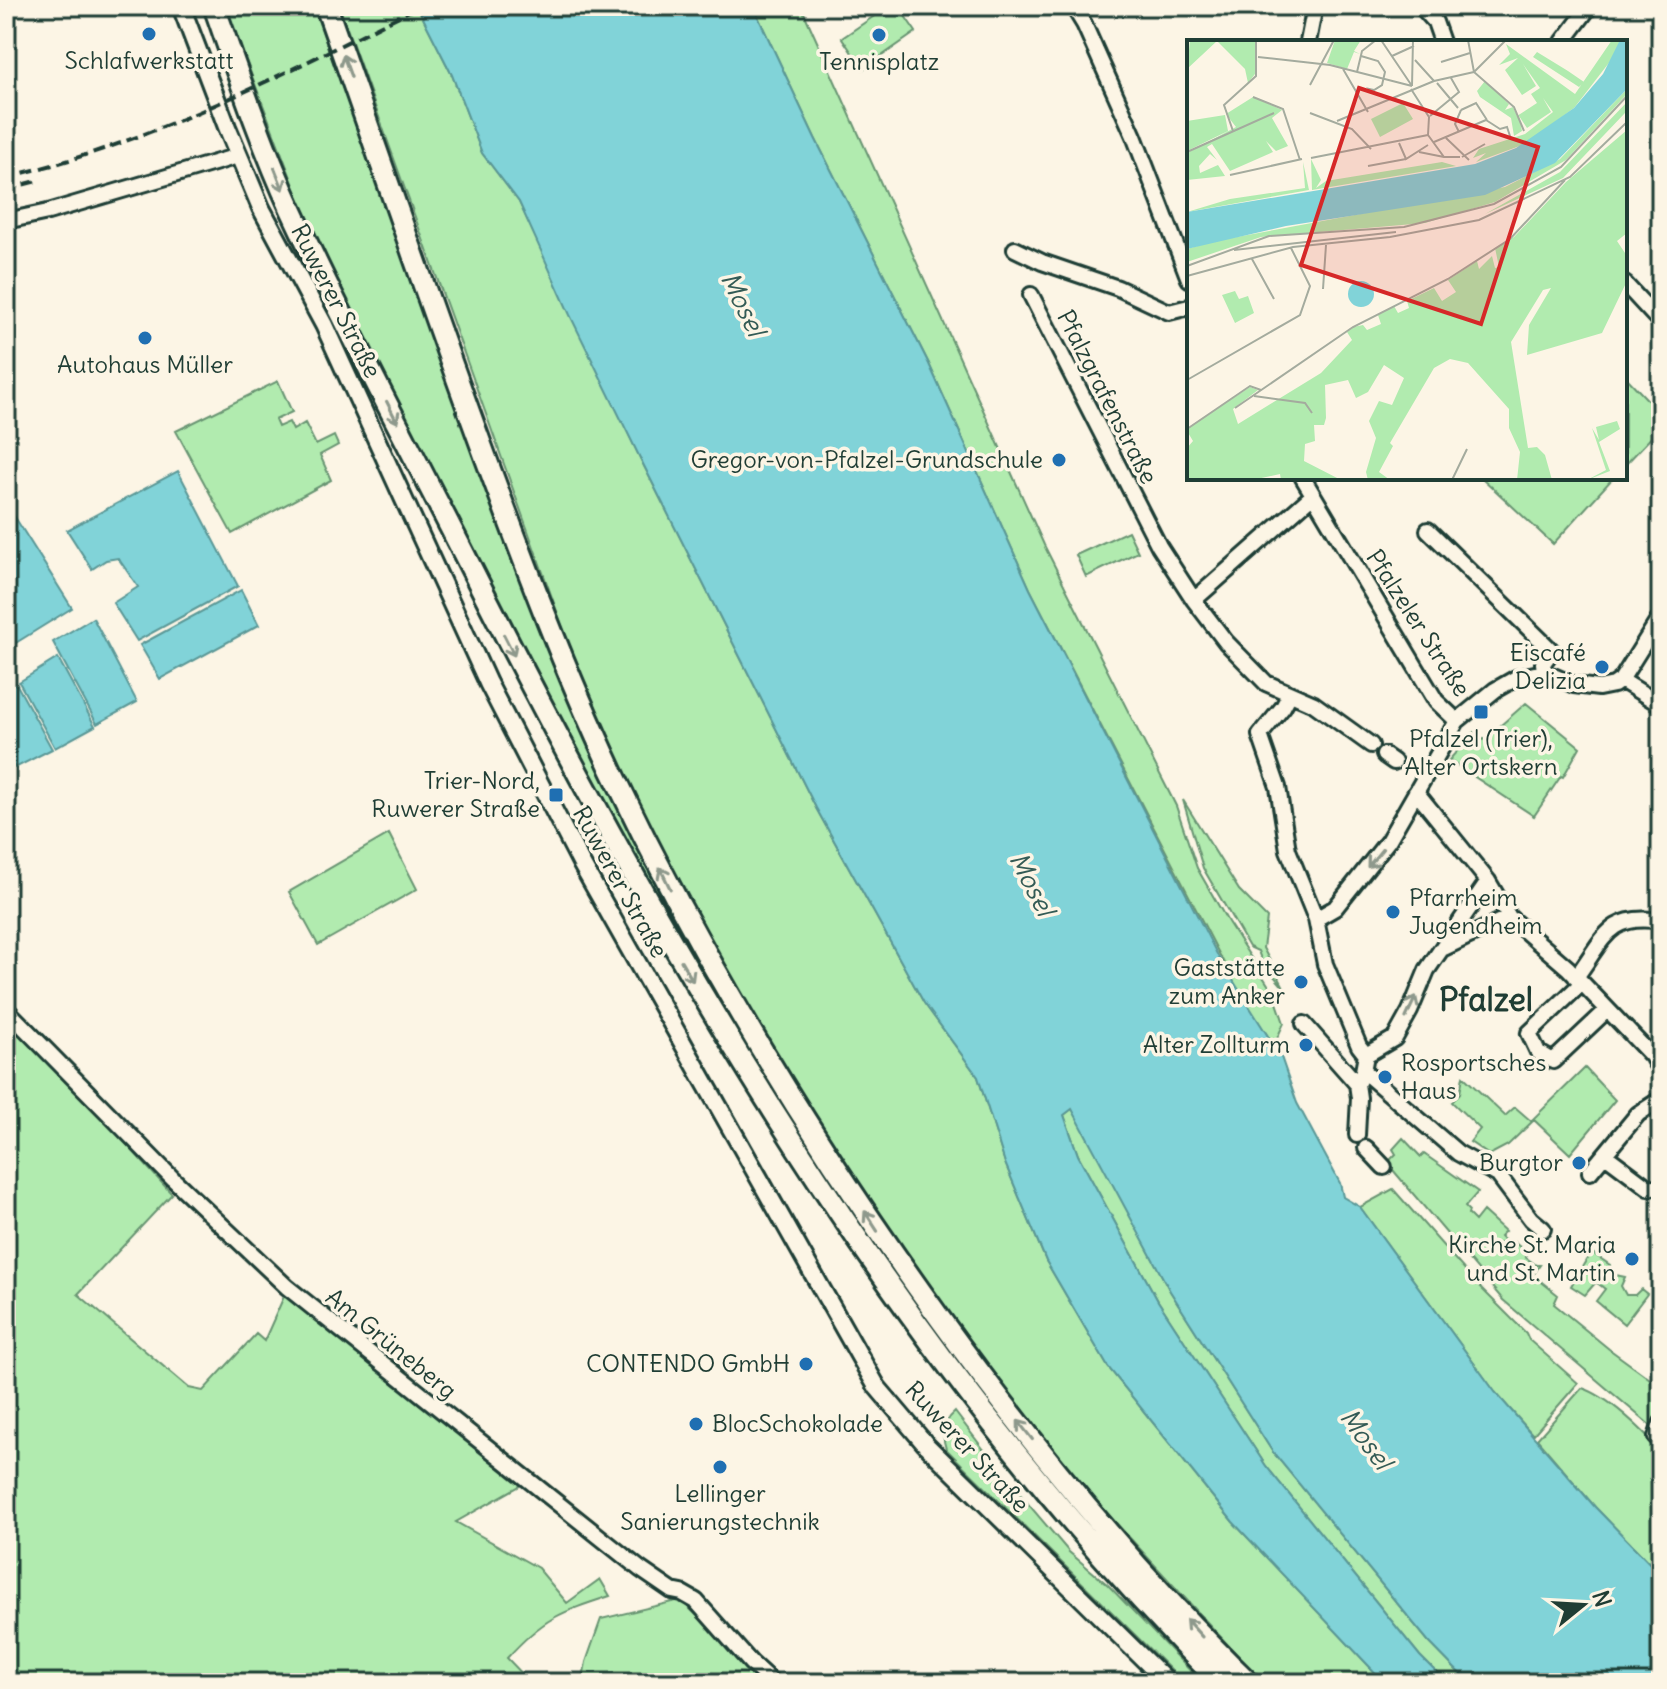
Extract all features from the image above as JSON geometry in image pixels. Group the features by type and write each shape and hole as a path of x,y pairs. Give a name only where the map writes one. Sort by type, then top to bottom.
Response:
{"highway":[{"path":"214,6 278,177 334,300 579,780 708,1009 837,1210 952,1370 1039,1482 1221,1683"},
{"path":"326,6 459,384 565,663 611,770 719,979 792,1102 850,1190 979,1372 1119,1545 1209,1645 1249,1683"}],"main road":[{"name":"Ruwerer Straße","path":"181,6 261,208 324,325 488,683 587,874 877,1387 927,1446 1168,1683"}],"street":[{"path":"1073,6 1134,136 1187,272"},
{"path":"1308,40 1315,6"},
{"path":"1421,6 1435,22 1441,40"},
{"path":"1564,40 1590,6"},
{"path":"6,221 48,212 238,156"},
{"path":"1015,249 1042,262 1118,288 1169,312 1187,308"},
{"path":"1627,286 1661,323"},
{"name":"Pfalzgrafenstraße","path":"1031,295 1159,546 1194,600 1226,642 1266,683 1314,704 1371,745"},
{"name":"Pfalzeler Straße","path":"1304,480 1436,701 1457,721 1388,841 1335,908 1316,919"},
{"path":"1194,600 1313,495"},
{"path":"1428,530 1552,651 1543,663 1544,672"},
{"path":"1457,721 1495,690 1516,678 1544,672 1574,685 1599,688 1614,685 1621,680 1661,616"},
{"path":"1621,680 1661,705"},
{"path":"1290,694 1260,735 1278,787 1288,850 1316,919 1325,964 1359,1046 1366,1055"},
{"path":"1416,792 1488,881 1509,917 1579,980 1652,1056 1660,1069"},
{"path":"1357,1135 1360,1077 1366,1055 1395,1038 1427,970 1488,881"},
{"path":"1444,948 1509,917"},
{"path":"1606,1011 1553,1061 1538,1052 1529,1033 1579,980 1617,923 1628,919 1661,921"},
{"name":"Am Grüneberg","path":"6,1009 173,1179 287,1287 640,1569 672,1591 696,1601 773,1683"},
{"path":"1304,1024 1360,1077 1458,1153 1498,1175 1531,1219 1543,1229"},
{"path":"1590,1172 1638,1114 1661,1099"},
{"path":"1366,1148 1384,1167"},
{"path":"1605,1155 1655,1187"}],"green space":[{"path":"225,6 313,6 478,463 652,871 720,999 713,1001 630,856 355,321 300,201"},
{"path":"339,6 417,6 452,75 482,153 519,202 641,460 816,808 924,1003 978,1077 1005,1163 1046,1261 1108,1367 1233,1522 1385,1683 1263,1683 1073,1476 955,1324 775,1057 707,939 616,758 577,667"},
{"path":"753,6 801,6 1044,545 1176,806 1197,868 1274,994 1284,1023 1274,1045 1242,998 1030,589 929,364 815,138"},
{"name":"Tennisplatz","path":"889,6 898,6 916,32 863,69 842,38"},
{"path":"1627,378 1661,414 1661,427 1627,463"},
{"path":"278,381 292,412 275,420 278,427 289,422 293,430 305,423 316,445 334,436 338,445 320,455 331,480 232,534 176,431"},
{"path":"1484,480 1611,480 1553,544"},
{"path":"1128,531 1138,552 1086,577 1076,555"},
{"path":"1526,703 1580,747 1563,777 1534,816 1449,760 1474,732 1484,740"},
{"path":"1183,800 1239,890 1267,918 1263,948 1285,989 1262,962 1258,951 1249,947 1203,868"},
{"path":"389,834 417,889 318,945 289,892"},
{"path":"6,1012 172,1194 78,1294 189,1388 203,1391 256,1334 264,1341 285,1294 523,1484 456,1522 538,1568 567,1603 600,1579 610,1596 578,1607 542,1625 507,1658 531,1683 6,1683"},
{"path":"1585,1068 1615,1100 1570,1154 1534,1120 1508,1145 1489,1155 1470,1142 1480,1129 1452,1102 1460,1093 1463,1076 1505,1116 1515,1107 1531,1121"},
{"path":"1073,1108 1170,1291 1272,1451 1429,1642 1469,1683 1447,1683 1420,1656 1266,1466 1158,1301 1078,1155 1064,1115"},
{"path":"1403,1138 1421,1157 1424,1154 1478,1192 1465,1207 1468,1214 1475,1221 1483,1211 1505,1231 1500,1236 1504,1240 1496,1246 1502,1253 1514,1242 1527,1253 1525,1257 1540,1265 1533,1275 1558,1295 1554,1304 1661,1387 1661,1414 1651,1426 1503,1300 1387,1163 1396,1154 1393,1149"},
{"path":"1393,1189 1475,1282 1526,1333 1529,1340 1578,1383 1533,1435 1495,1392 1360,1207"},
{"path":"1591,1252 1610,1265 1608,1274 1625,1277 1621,1286 1626,1295 1635,1295 1641,1289 1647,1294 1624,1324 1596,1301 1605,1289 1596,1282 1585,1295 1571,1286"},
{"path":"1582,1388 1614,1406 1661,1451 1661,1575 1595,1507 1537,1439"},
{"path":"955,1412 1069,1552 1108,1585 1202,1683 1184,1683 946,1449 944,1429"},
{"path":"680,1600 771,1683 582,1683 601,1619"}],"water":[{"name":"Mosel","path":"417,6 753,6 815,138 929,364 1030,589 1219,958 1281,1057 1297,1103 1340,1183 1343,1197 1360,1207 1495,1392 1595,1507 1661,1575 1661,1683 1469,1683 1429,1642 1272,1451 1170,1291 1072,1109 1064,1115 1078,1155 1158,1301 1266,1466 1420,1656 1447,1683 1385,1683 1233,1522 1108,1367 1046,1261 1005,1163 978,1077 924,1003 816,808 641,460 519,202 482,153 452,75"},
{"path":"178,471 238,586 137,641 113,603 138,587 118,558 106,560 92,569 67,530"},
{"path":"6,503 72,608 6,649"},
{"path":"241,590 259,625 160,679 140,645"},
{"path":"93,618 137,702 97,724 53,642"},
{"path":"58,658 95,726 55,748 19,682"},
{"path":"6,682 17,685 52,749 15,768 6,752"}],"railway":[{"path":"6,177 60,163 166,126 268,81 419,6"},
{"path":"6,189 37,181"}],"place":[{"name":"Schlafwerkstatt","path":"149,34"},
{"name":"Tennisplatz","path":"879,35"},
{"name":"Autohaus Müller","path":"145,338"},
{"name":"Gregor-von-Pfalzel-Grundschule","path":"1059,460"},
{"name":"Eiscafé Delizia","path":"1602,667"},
{"name":"Pfalzel (Trier), Alter Ortskern","path":"1481,712"},
{"name":"Trier-Nord, Ruwerer Straße","path":"556,795"},
{"name":"Pfarrheim Jugendheim","path":"1393,912"},
{"name":"Gaststätte zum Anker","path":"1301,982"},
{"name":"Alter Zollturm","path":"1306,1045"},
{"name":"Rosportsches Haus","path":"1385,1077"},
{"name":"Burgtor","path":"1579,1163"},
{"name":"Kirche St. Maria und St. Martin","path":"1632,1259"},
{"name":"CONTENDO GmbH","path":"806,1364"},
{"name":"BlocSchokolade","path":"696,1424"},
{"name":"Lellinger Sanierungstechnik","path":"720,1467"}],"district":[{"name":"Pfalzel","path":"1486,1000"}]}
